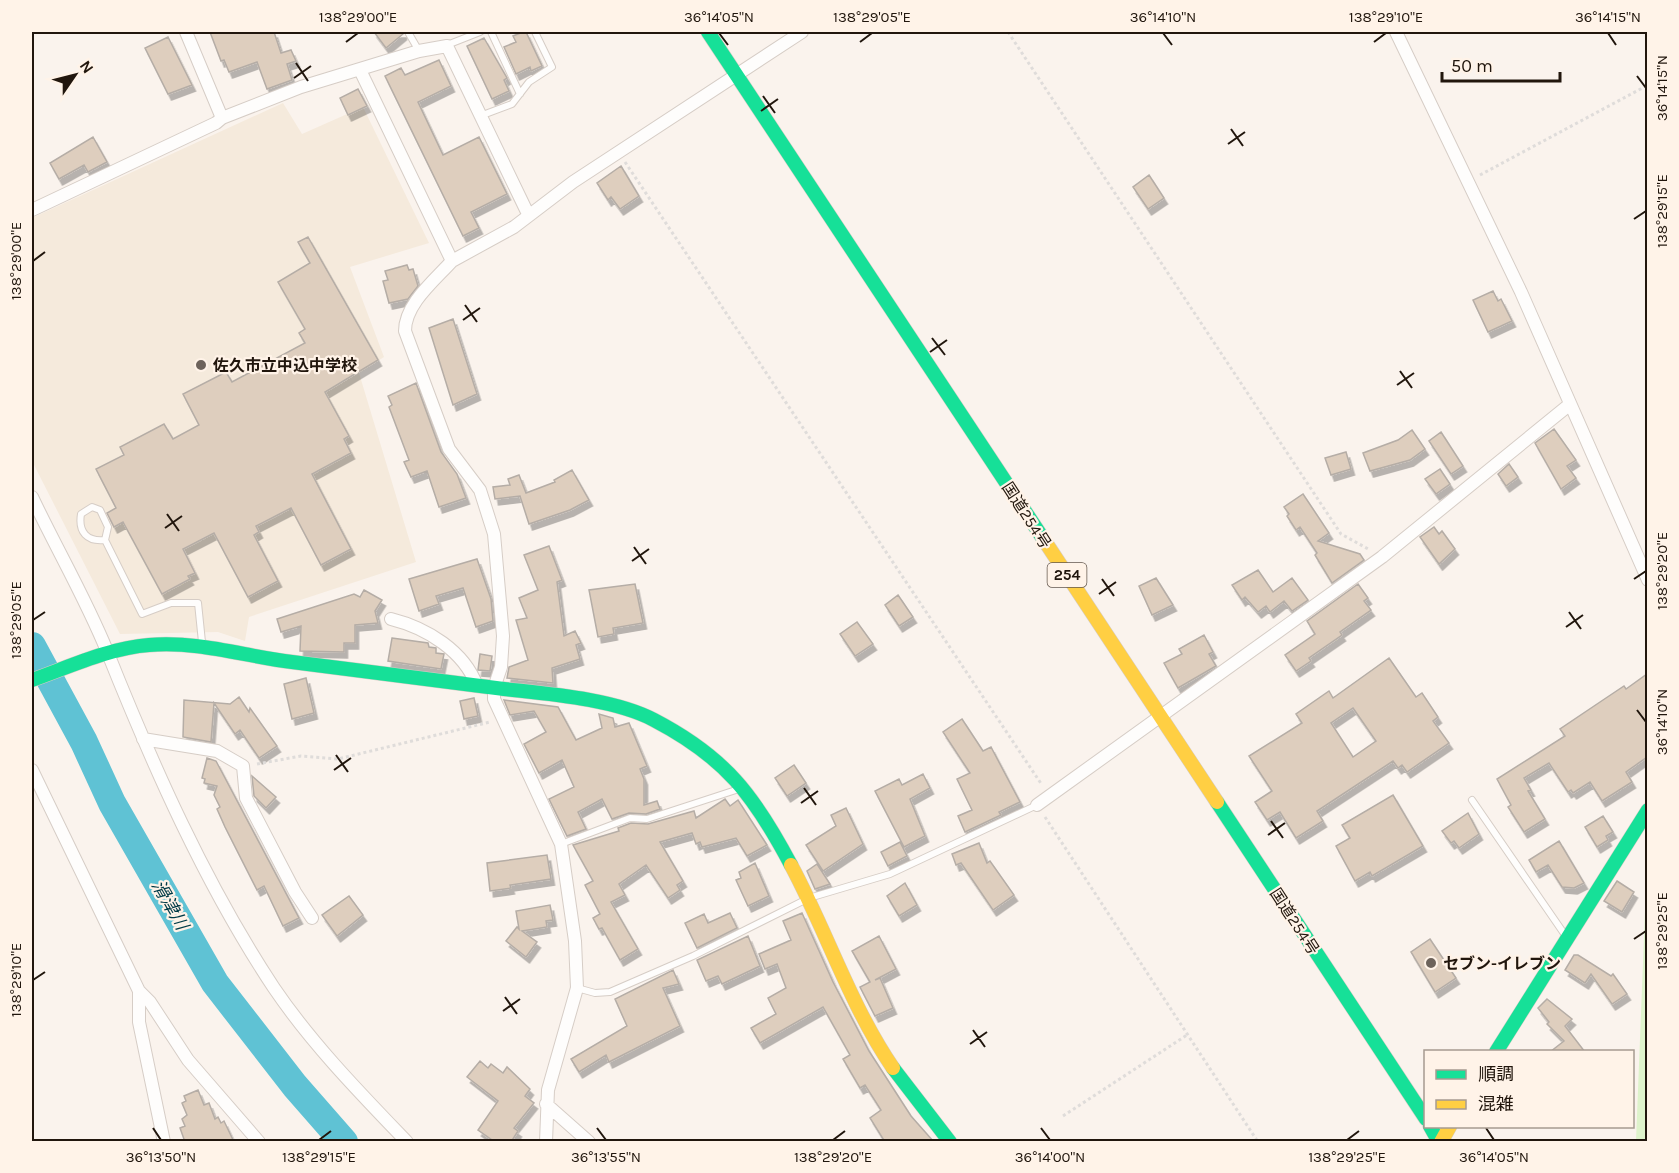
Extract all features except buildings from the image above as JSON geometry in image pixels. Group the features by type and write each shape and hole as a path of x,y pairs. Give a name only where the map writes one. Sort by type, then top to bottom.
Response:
{"main road":[{"name":"国道254号","path":"708,32 1424,1117"},
{"path":"32,680 105,654 146,645 203,645 283,661 588,699 637,712 659,722 704,749 745,787 762,810 809,898 828,944 870,1031 925,1112 950,1142"},
{"path":"1497,1050 1647,810"},
{"path":"1431,1128 1440,1142 1449,1128"}],"street":[{"path":"186,32 222,118"},
{"path":"546,1142 546,1104 578,988 575,941 561,844 527,765 494,699 494,688 501,667 503,636 494,534 480,490 449,449 405,331 405,319 414,304 452,261 514,227 528,214 802,32"},
{"path":"1396,32 1521,292 1647,580"},
{"path":"32,210 216,123 222,118 301,87 419,51 447,46 528,214"},
{"path":"360,70 452,261"},
{"path":"1037,805 1382,557 1569,405"},
{"path":"32,497 143,739 241,936 275,989 321,1052 407,1142"},
{"path":"391,619 414,625 460,657 472,671 477,686"},
{"path":"143,739 217,751 243,766 246,798 295,892 312,918"},
{"path":"32,770 140,991 189,1060 259,1142"},
{"path":"140,991 139,1022 164,1142"},
{"path":"546,1104 589,1142"}],"lane":[{"path":"408,32 419,51"},
{"path":"462,32 466,38"},
{"path":"447,46 480,32"},
{"path":"491,32 520,95"},
{"path":"479,116 512,104 530,82 552,67 535,32"},
{"path":"105,540 96,541 85,536 79,525 81,514 92,507 100,510 108,527 105,540 142,614 171,603 198,603 203,645"},
{"path":"561,844 630,818 647,819 745,787"},
{"path":"1472,800 1567,938"},
{"path":"578,988 595,993 610,992 693,956 809,898 890,874 1037,805"}],"path":[{"path":"1008,32 1341,534 1382,557"},
{"path":"1468,182 1647,85"},
{"path":"619,153 1050,796"},
{"path":"243,766 301,756 338,759 503,719"},
{"path":"1037,805 1257,1142"},
{"path":"1064,1116 1187,1035"}],"shaded area":[{"name":"佐久市立中込中学校","path":"283,103 302,134 363,107 429,243 350,267 384,357 359,373 416,562 249,617 245,641 218,632 120,634 32,461 32,218"}],"green space":[{"path":"1647,860 1648,1141 1636,1142 1636,1141"}],"waterway":[{"name":"滑津川","path":"32,646 84,742 112,803 215,983 295,1086 344,1142"}],"traffic: fast":[{"path":"708,32 1046,543"},
{"path":"32,680 119,650 168,644 204,647 292,662 561,695 601,702 654,720 700,748 719,764 750,798 791,865"},
{"path":"1217,802 1424,1116"},
{"path":"1497,1050 1648,810"},
{"path":"893,1068 950,1142"},
{"path":"1431,1128 1439,1142"}],"traffic: slow":[{"path":"1046,543 1217,802"},
{"path":"791,865 851,994 893,1068"},
{"path":"1441,1142 1449,1128"}],"place":[{"name":"佐久市立中込中学校","path":"201,365"},
{"name":"セブン-イレブン","path":"1431,963"}]}
